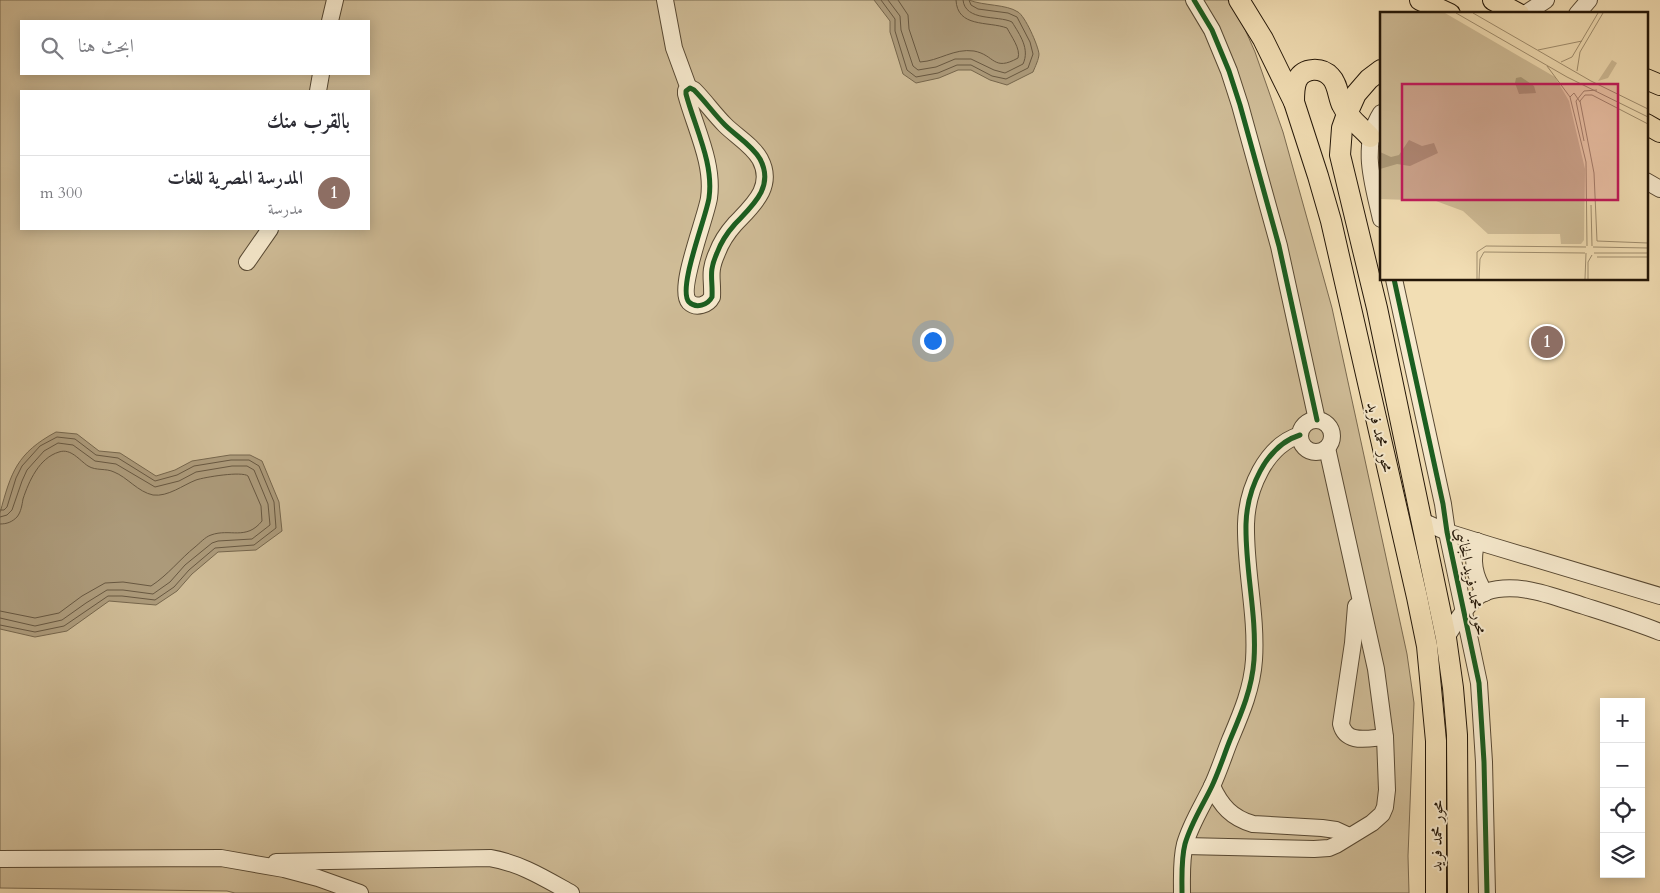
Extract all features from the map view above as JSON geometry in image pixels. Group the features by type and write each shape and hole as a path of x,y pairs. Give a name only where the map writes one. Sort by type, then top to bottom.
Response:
{"main road":[{"name":"محور محمد فريد","path":"1239,0 1263,39 1294,102 1331,221 1417,596 1427,646 1436,742 1436,893"},
{"path":"1420,0 1446,12"},
{"path":"1493,0 1515,12"},
{"path":"1294,102 1296,82 1299,77 1308,71 1320,70 1333,79 1347,114 1370,137"},
{"name":"محور محمد فريد","path":"1380,71 1369,79 1356,94 1347,114 1340,142 1342,168 1376,308 1446,638 1454,688 1457,735 1458,893"},
{"path":"1648,80 1660,85"},
{"path":"1648,125 1660,132"}],"street":[{"path":"330,20 335,0"},
{"path":"665,0 674,48 688,89 686,94 706,158 710,188 705,215 689,266 686,286 686,295 689,302 700,305 707,304 712,297 710,271 724,237 760,198 765,174 761,161 753,150 724,124 693,89 688,89"},
{"path":"1194,0 1215,37 1240,105 1279,246 1317,420"},
{"path":"1528,12 1546,0"},
{"path":"1579,12 1589,0"},
{"path":"318,90 321,75"},
{"path":"1380,114 1370,137 1369,152 1380,214"},
{"path":"1648,182 1660,189"},
{"path":"247,262 269,230"},
{"name":"محور محمد فريد الجانبى","path":"1394,280 1443,504 1447,532 1479,683 1484,762 1487,893"},
{"path":"1317,420 1323,421 1332,431 1331,443 1321,451 1309,451 1304,447 1300,435 1305,424 1317,420"},
{"path":"1182,893 1184,846 1196,816 1212,786 1245,702 1254,664 1254,615 1246,532 1248,506 1264,465 1280,445 1288,439 1300,435"},
{"path":"1184,846 1321,849 1336,845 1372,823 1382,814 1385,807 1387,790 1385,737 1376,669 1327,448"},
{"path":"1422,521 1447,532 1660,596"},
{"path":"1477,541 1473,558 1474,567 1485,593"},
{"path":"1357,586 1353,643 1341,724 1345,733 1354,739 1385,737"},
{"path":"1446,638 1464,612 1485,593 1516,589 1540,592 1660,632"},
{"path":"1212,786 1224,808 1242,821 1259,825 1330,829 1349,836"},
{"path":"0,858 198,857 249,862 490,858 520,865 571,893"},
{"path":"249,862 318,878 360,893"}],"shaded area":[{"path":"0,0 1228,0 1240,18 1255,52 1283,132 1332,308 1407,654 1414,703 1408,856 1409,893 235,893 227,891 0,888"}],"water":[{"path":"874,0 969,0 1013,9 1024,19 1038,50 1039,54 1033,72 1007,85 990,80 971,70 958,70 939,78 916,83 903,74 890,32 890,21"},
{"path":"56,432 77,434 99,451 120,453 156,476 175,470 192,461 230,455 250,455 262,461 279,502 282,531 256,550 218,552 192,574 177,591 156,605 109,601 67,631 35,637 0,629 0,513 12,475 24,456 32,448"}],"cycle path":[{"path":"1194,0 1212,30 1229,71 1240,105 1279,246 1317,420"},
{"path":"690,88 698,94 725,125 757,154 764,169 765,178 760,195 729,231 720,245 712,271 712,297 708,302 698,306 689,302 686,295 687,283 693,253 707,208 710,185 703,146 686,94 686,91 690,88"},
{"path":"1394,280 1443,504 1447,532 1479,683 1484,762 1487,893"},
{"path":"1182,893 1182,862 1185,844 1194,821 1215,780 1245,701 1253,671 1254,626 1246,541 1247,511 1250,497 1260,471 1268,459 1277,449 1300,435"}],"place":[{"name":"المدرسة المصرية للغات","path":"1547,342"}]}
